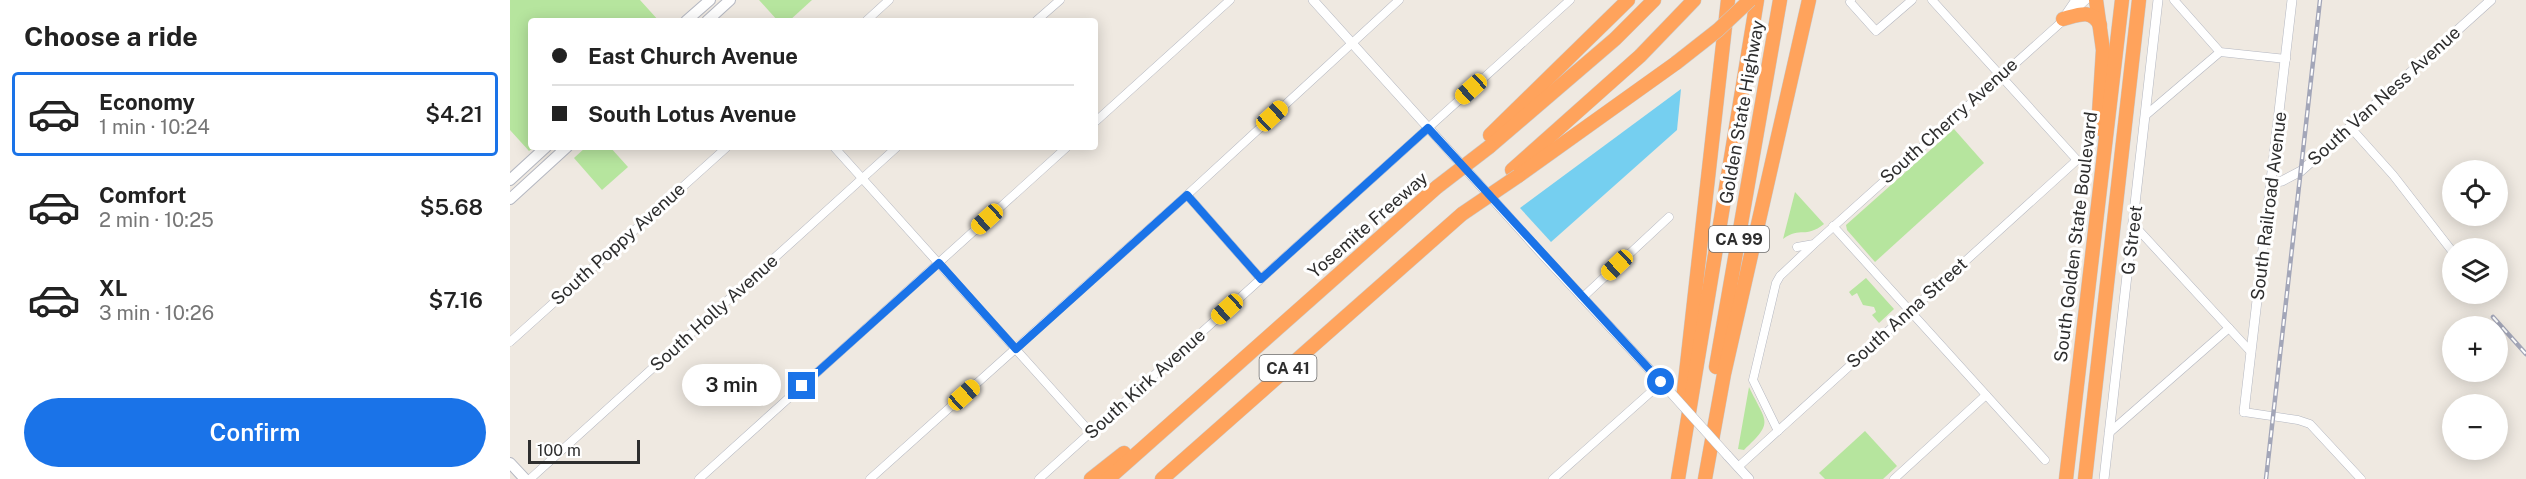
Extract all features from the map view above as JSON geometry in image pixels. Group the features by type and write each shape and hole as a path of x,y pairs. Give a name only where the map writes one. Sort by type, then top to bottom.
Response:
{"highway":[{"path":"1486,144 1628,0"},
{"name":"Yosemite Freeway","path":"1108,479 1486,144 1615,39 1654,0"},
{"name":"CA 41","path":"1163,479 1462,214 1515,173 1694,0"},
{"path":"1676,479 1728,0"},
{"path":"1515,173 1676,63 1718,30 1750,0"},
{"name":"Golden State Highway","path":"1676,479 1757,0"},
{"name":"Golden State Highway","path":"1698,479 1780,0"},
{"path":"1705,479 1724,374 1809,0"},
{"path":"2090,277 2103,50 2096,0"},
{"name":"South Golden State Boulevard","path":"2066,479 2122,0"},
{"name":"South Golden State Boulevard","path":"2085,479 2140,0"},
{"path":"2063,19 2089,14 2097,19 2101,27"},
{"path":"1091,479 1200,396"}],"main road":[{"path":"689,18 709,0"},
{"path":"714,18 730,0"},
{"path":"510,180 543,150"},
{"path":"510,199 564,150"},
{"path":"510,463 525,479"},
{"path":"510,472 520,479"}],"street":[{"path":"709,0 713,18"},
{"path":"869,18 889,0"},
{"path":"1039,18 1060,0"},
{"path":"1098,119 1230,0"},
{"path":"1313,0 1749,479"},
{"path":"870,479 880,476 1399,0"},
{"name":"South Kirk Avenue","path":"1040,479 1570,0"},
{"path":"1851,1 1876,31 1912,0"},
{"path":"1932,0 2000,76"},
{"path":"2063,19 2076,0"},
{"name":"South Cherry Avenue","path":"1778,431 1753,380 1776,283 1780,276 2086,0"},
{"name":"G Street","path":"2104,479 2158,0"},
{"path":"2174,0 2220,52 2286,58"},
{"name":"South Railroad Avenue","path":"2244,412 2292,0"},
{"name":"South Van Ness Avenue","path":"2271,183 2282,181 2301,171 2491,0"},
{"path":"2146,115 2220,52"},
{"name":"South Anna Street","path":"1738,467 2077,160 2000,76"},
{"path":"2350,127 2393,175 2442,238"},
{"name":"South Poppy Avenue","path":"510,342 724,150"},
{"path":"837,150 1091,433"},
{"name":"South Holly Avenue","path":"530,479 894,150"},
{"path":"699,479 1064,150"},
{"path":"1187,195 1261,279"},
{"path":"1582,298 1669,217"},
{"path":"2133,224 2251,352"},
{"path":"1833,226 2045,460"},
{"path":"1797,247 1814,244"},
{"path":"2109,433 2229,328"},
{"path":"1553,479 1662,383"},
{"path":"1894,479 1986,395"},
{"path":"2244,412 2310,424 2361,479"}],"green space":[{"path":"510,0 640,0 656,18 528,18 528,150 510,130"},
{"path":"759,0 812,0 792,18 775,18"},
{"path":"1954,129 1984,163 1875,262 1847,230 1846,225"},
{"path":"583,150 613,150 628,167 602,190 574,158"},
{"path":"1795,192 1824,224 1812,231 1794,233 1783,239"},
{"path":"1866,278 1894,309 1879,323 1872,315 1876,312 1874,307 1863,305 1857,293 1852,296 1849,292"},
{"path":"1749,387 1763,415 1764,427 1744,450 1738,449"},
{"path":"1865,431 1897,466 1883,479 1825,479 1819,473"}],"water":[{"path":"1681,89 1677,130 1551,242 1520,208"}],"railway":[{"path":"2266,479 2320,0"},
{"path":"2508,334 2526,354"}],"route":[{"path":"802,386 939,263 1016,349 1187,195 1261,279 1428,128 1661,382"}]}
